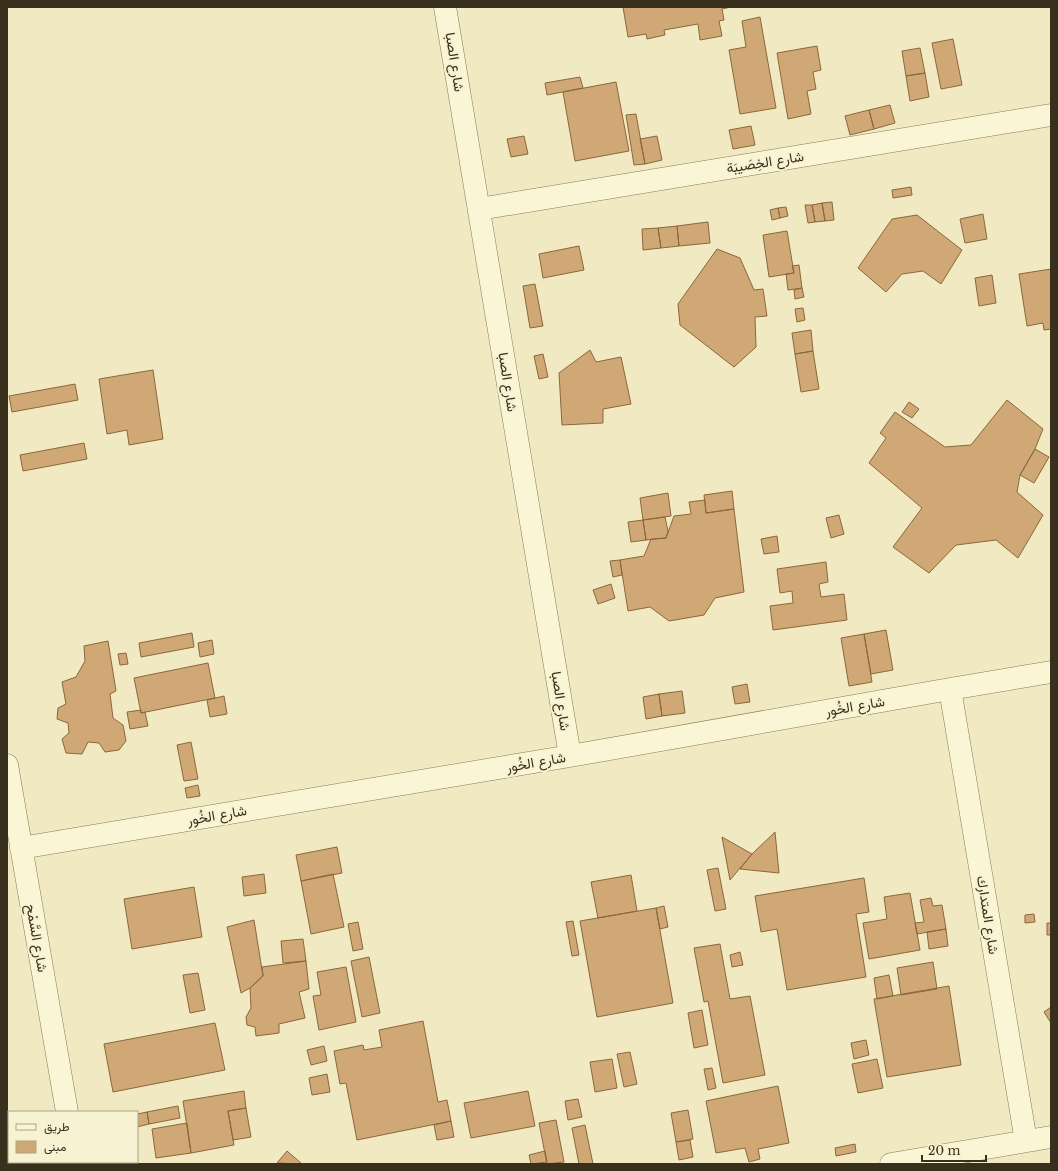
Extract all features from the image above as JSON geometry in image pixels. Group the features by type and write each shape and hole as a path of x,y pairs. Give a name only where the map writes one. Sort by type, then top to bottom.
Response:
{"street":[{"name":"شارع الصبا","path":"445,7 570,756"},
{"name":"شارع الخِصَيبَة","path":"479,209 1051,115"},
{"name":"شارع الخُور","path":"21,848 570,756 1051,672"},
{"name":"شارع المتدارك","path":"950,689 1026,1141"},
{"name":"شارع السَّمْح","path":"7,765 67,1111"},
{"path":"891,1164 1051,1137"}],"building":[{"path":"623,7 731,7 722,9 724,20 719,21 722,36 700,40 698,24 664,30 665,35 647,39 646,34 628,37"},
{"path":"760,17 776,108 740,114 729,50 746,47 742,21"},
{"path":"953,39 962,85 941,89 932,43"},
{"path":"817,46 821,70 813,72 816,89 807,91 811,114 788,119 777,53"},
{"path":"920,48 925,73 906,76 902,51"},
{"path":"925,73 929,97 910,101 906,76"},
{"path":"580,77 583,88 547,95 545,83"},
{"path":"616,82 629,151 575,161 563,92"},
{"path":"890,105 895,123 874,129 869,110"},
{"path":"869,110 874,129 850,135 845,116"},
{"path":"636,114 645,164 634,165 626,115"},
{"path":"751,126 755,145 733,149 729,130"},
{"path":"524,136 528,154 511,157 507,139"},
{"path":"657,136 662,160 645,164 640,139"},
{"path":"911,187 912,195 893,198 892,190"},
{"path":"832,202 834,220 825,221 822,203"},
{"path":"822,203 825,221 815,222 812,205"},
{"path":"805,205 812,205 815,222 808,223"},
{"path":"786,207 788,216 780,218 778,208"},
{"path":"778,208 780,218 772,220 770,210"},
{"path":"983,214 987,239 965,243 960,219"},
{"path":"917,215 962,250 941,284 923,271 902,274 886,292 858,268 892,219"},
{"path":"708,222 710,243 679,246 677,226"},
{"path":"677,226 679,246 661,248 658,228"},
{"path":"658,228 661,248 643,250 642,229"},
{"path":"787,231 794,273 769,277 763,235"},
{"path":"579,246 584,270 543,278 539,254"},
{"path":"717,249 740,258 754,290 763,289 767,316 755,317 756,347 734,367 680,325 678,304"},
{"path":"799,265 802,288 788,290 786,274 794,273 792,266"},
{"path":"1051,269 1051,329 1044,330 1043,323 1027,326 1019,274"},
{"path":"992,275 996,303 979,306 975,278"},
{"path":"535,284 543,326 530,328 523,286"},
{"path":"802,288 804,297 795,299 794,290"},
{"path":"803,308 805,320 797,322 795,309"},
{"path":"811,330 813,351 795,354 792,333"},
{"path":"590,350 596,362 621,357 631,404 603,409 603,423 562,425 559,373"},
{"path":"813,351 819,389 801,392 795,354"},
{"path":"543,354 548,377 539,379 534,356"},
{"path":"153,370 163,439 129,445 127,430 107,434 99,379"},
{"path":"75,384 78,400 12,412 9,396"},
{"path":"1007,400 1043,429 1035,449 1020,475 1017,492 1043,515 1018,558 996,540 956,545 929,573 893,547 922,508 869,463 886,438 880,433 895,412 945,447 971,445"},
{"path":"909,402 919,409 912,418 902,412"},
{"path":"84,443 87,459 23,471 20,455"},
{"path":"1035,449 1049,457 1034,483 1020,475"},
{"path":"732,491 734,509 706,513 704,495"},
{"path":"668,493 671,516 643,520 640,498"},
{"path":"705,500 706,513 734,509 744,592 715,598 704,615 669,621 650,607 628,611 620,560 644,556 651,539 666,538 674,516 691,514 689,502"},
{"path":"839,515 844,534 831,538 826,518"},
{"path":"665,517 668,531 666,538 646,540 643,520"},
{"path":"643,520 646,540 631,542 628,522"},
{"path":"777,536 779,552 764,554 761,539"},
{"path":"620,560 622,575 613,577 610,561"},
{"path":"826,562 828,582 819,584 821,597 844,594 847,620 773,630 770,606 793,603 792,591 780,593 777,569"},
{"path":"611,584 615,598 598,604 593,590"},
{"path":"886,630 893,670 871,674 864,634"},
{"path":"192,633 194,647 141,657 139,643"},
{"path":"864,634 872,682 849,686 841,638"},
{"path":"212,640 214,654 200,657 198,643"},
{"path":"108,641 116,691 110,694 113,718 123,725 126,741 119,750 105,752 99,743 88,742 82,754 66,753 62,739 69,733 68,723 57,719 58,708 66,704 62,682 76,677 85,661 84,646"},
{"path":"126,653 128,664 120,665 118,654"},
{"path":"208,663 215,698 141,713 134,678"},
{"path":"747,684 750,702 735,704 732,687"},
{"path":"682,691 685,713 662,716 659,694"},
{"path":"659,694 662,716 646,719 643,697"},
{"path":"224,696 227,714 210,717 207,700"},
{"path":"141,710 141,713 145,712 148,726 130,729 127,712"},
{"path":"191,742 198,779 184,781 177,745"},
{"path":"198,785 200,796 187,798 185,788"},
{"path":"775,832 779,873 740,869 752,854"},
{"path":"722,837 752,854 730,880"},
{"path":"337,847 342,873 301,881 296,855"},
{"path":"718,868 726,909 715,911 707,870"},
{"path":"264,874 266,893 244,896 242,877"},
{"path":"333,874 344,927 311,934 301,881"},
{"path":"631,875 637,911 598,918 591,882"},
{"path":"864,878 869,912 856,914 866,977 787,990 777,929 761,932 755,896"},
{"path":"194,887 202,937 132,949 124,899"},
{"path":"910,893 920,950 869,959 863,923 887,919 884,897"},
{"path":"931,898 933,906 942,905 946,929 917,934 915,923 924,922 920,900"},
{"path":"664,906 668,927 660,929 656,908"},
{"path":"656,908 673,1003 597,1017 580,921"},
{"path":"1034,914 1035,922 1025,923 1025,915"},
{"path":"254,920 263,976 250,988 241,993 227,927"},
{"path":"573,921 579,955 572,956 566,922"},
{"path":"358,922 363,949 353,951 348,924"},
{"path":"1047,923 1051,923 1051,935 1047,935"},
{"path":"946,929 948,946 929,949 927,932"},
{"path":"303,939 306,961 283,963 281,941"},
{"path":"720,944 730,999 750,996 765,1075 723,1083 708,1001 704,1002 694,948"},
{"path":"740,952 743,965 732,967 730,955"},
{"path":"369,957 380,1013 362,1017 351,961"},
{"path":"306,961 309,989 299,992 305,1018 279,1024 279,1033 256,1036 255,1027 247,1025 246,1017 251,1008 250,988 263,976 262,967"},
{"path":"933,962 937,989 901,995 897,968"},
{"path":"346,967 356,1022 319,1030 313,996 321,995 317,972"},
{"path":"198,973 205,1010 190,1013 183,975"},
{"path":"889,975 893,996 877,999 874,978"},
{"path":"949,986 961,1065 887,1077 874,999"},
{"path":"1051,1007 1051,1023 1044,1012"},
{"path":"702,1010 708,1045 694,1048 688,1013"},
{"path":"423,1021 438,1102 447,1100 451,1121 357,1140 346,1083 340,1084 334,1051 363,1045 364,1050 382,1047 379,1030"},
{"path":"215,1023 225,1070 113,1092 104,1044"},
{"path":"866,1040 869,1055 854,1059 851,1043"},
{"path":"324,1046 327,1061 311,1065 307,1050"},
{"path":"630,1052 637,1084 624,1087 617,1054"},
{"path":"612,1059 617,1088 595,1092 590,1062"},
{"path":"877,1059 883,1088 858,1093 852,1064"},
{"path":"712,1068 716,1088 708,1090 704,1069"},
{"path":"327,1074 330,1092 312,1095 309,1078"},
{"path":"778,1086 789,1143 758,1149 760,1159 749,1162 745,1148 716,1153 706,1101"},
{"path":"244,1091 246,1108 228,1111 234,1145 191,1153 183,1101"},
{"path":"528,1091 535,1126 471,1138 464,1103"},
{"path":"578,1099 582,1117 568,1120 565,1101"},
{"path":"178,1106 180,1118 149,1124 147,1112"},
{"path":"246,1108 251,1137 233,1140 228,1111"},
{"path":"688,1110 693,1139 676,1142 671,1113"},
{"path":"147,1112 149,1124 138,1127 138,1114"},
{"path":"556,1120 564,1162 547,1164 539,1123"},
{"path":"451,1121 454,1137 437,1140 434,1125"},
{"path":"187,1123 191,1153 156,1158 152,1129"},
{"path":"585,1125 593,1164 579,1164 572,1128"},
{"path":"690,1140 693,1157 679,1160 676,1142"},
{"path":"855,1144 856,1152 836,1156 835,1148"},
{"path":"287,1151 301,1163 277,1163"},
{"path":"545,1151 547,1162 531,1164 529,1155"}]}
